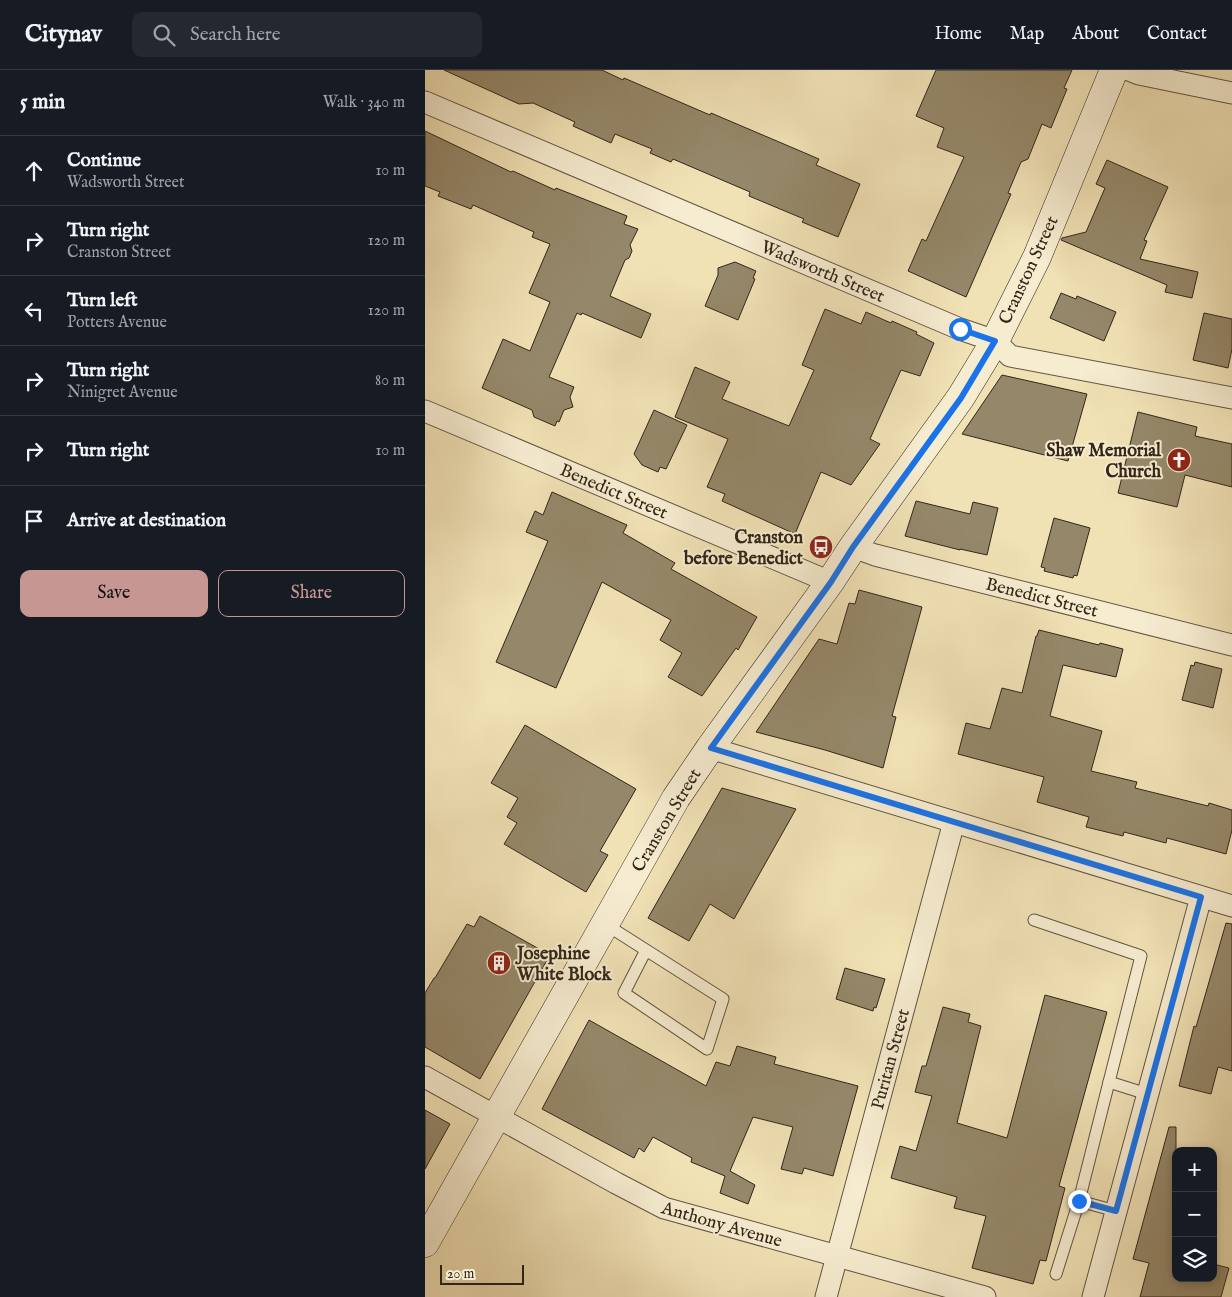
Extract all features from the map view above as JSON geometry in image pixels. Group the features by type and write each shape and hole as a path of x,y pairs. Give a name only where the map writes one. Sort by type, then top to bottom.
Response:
{"main road":[{"name":"Cranston Street","path":"425,1243 676,798 961,398 995,341 1037,257 1114,70"}],"street":[{"path":"1129,70 1139,74 1232,93"},
{"name":"Wadsworth Street","path":"425,102 960,329 995,341 1010,356 1232,398"},
{"name":"Benedict Street","path":"425,411 831,582"},
{"name":"Benedict Street","path":"853,547 885,557 1232,646"},
{"path":"711,748 1232,906"},
{"name":"Puritan Street","path":"826,1297 954,822"},
{"path":"1093,1297 1201,897"},
{"name":"Anthony Avenue","path":"425,1077 664,1208 985,1297"}],"lane":[{"path":"1033,920 1141,956 1079,1201 1056,1274"},
{"path":"605,924 646,950 723,999 707,1049 624,992 646,950"},
{"path":"1109,1082 1147,1094"},
{"path":"1079,1201 1116,1211"}],"building":[{"path":"444,70 602,70 710,115 711,113 819,159 816,165 860,184 838,237 802,222 804,219 749,196 750,192 673,159 671,162 650,153 652,149 615,134 611,143 573,126 575,122 533,103 519,104"},
{"path":"936,70 1072,70 1064,88 1067,89 1051,128 1042,124 1028,159 1021,162 1008,193 1011,194 966,297 908,271 922,239 926,241 964,157 937,147 944,128 916,116"},
{"path":"425,131 511,172 513,171 555,190 556,188 627,216 624,224 638,229 630,245 632,251 629,258 625,260 610,296 651,314 641,338 582,313 581,315 577,313 549,377 574,387 570,397 573,407 564,410 559,422 557,421 555,426 534,417 532,410 482,388 503,339 530,351 550,302 529,293 550,244 532,237 534,232 473,205 471,209 438,196 440,192 425,186"},
{"path":"1107,160 1168,187 1144,240 1147,241 1140,259 1198,272 1192,298 1165,292 1167,285 1061,240 1062,238 1086,232 1105,188 1096,184"},
{"path":"735,262 756,271 753,278 755,279 738,320 705,306 718,275 718,268"},
{"path":"1061,293 1076,299 1077,296 1116,312 1104,341 1050,318"},
{"path":"825,309 861,324 866,312 917,332 916,334 934,343 920,376 901,370 870,439 880,444 851,485 821,472 795,534 722,501 725,494 707,487 728,439 675,417 695,367 730,382 722,399 789,426 814,370 802,365"},
{"path":"1204,313 1232,319 1232,349 1228,368 1193,360"},
{"path":"1002,375 1087,394 1068,461 962,434"},
{"path":"654,410 687,425 666,469 660,467 658,472 642,465 634,454"},
{"name":"Shaw Memorial Church","path":"1138,412 1197,427 1195,436 1232,444 1232,487 1185,475 1177,507 1118,493"},
{"path":"552,492 627,525 623,533 675,563 671,569 757,617 738,650 736,648 702,696 668,677 682,653 660,640 671,620 602,582 556,688 496,662 548,541 526,532 535,511 543,515"},
{"path":"916,501 970,514 973,502 998,508 987,555 905,536"},
{"path":"1054,518 1090,528 1077,576 1074,575 1073,578 1044,571 1045,568 1041,567"},
{"path":"859,590 922,607 892,716 896,717 883,768 756,732 819,639 837,644 849,603 855,604"},
{"path":"1039,630 1123,649 1116,677 1063,665 1050,716 1102,731 1091,771 1137,782 1135,788 1208,806 1209,803 1232,810 1232,830 1226,854 1167,838 1166,843 1124,832 1123,836 1086,827 1089,817 1037,802 1044,777 958,754 966,723 990,729 1002,688 1022,693"},
{"path":"1195,662 1222,669 1213,708 1182,700 1191,665 1194,666"},
{"path":"525,725 636,789 600,851 608,855 586,892 504,844 517,823 507,817 518,798 491,783"},
{"path":"722,788 796,809 734,919 710,904 689,941 648,918"},
{"path":"480,916 550,955 480,1079 425,1047 425,993 467,924 474,927"},
{"path":"1226,923 1232,924 1232,1071 1218,1067 1211,1094 1179,1086 1194,1026 1196,1027"},
{"path":"845,968 885,979 876,1008 874,1007 873,1011 836,999"},
{"path":"1045,995 1107,1012 1059,1186 1065,1188 1046,1261 1040,1260 1033,1284 972,1268 986,1216 954,1208 957,1197 891,1178 900,1146 916,1151 932,1096 915,1092 922,1066 926,1066 943,1007 970,1014 968,1022 981,1026 957,1123 1007,1138"},
{"path":"589,1020 706,1086 716,1062 730,1066 737,1046 776,1057 774,1064 858,1086 833,1176 804,1168 802,1174 781,1169 793,1127 753,1117 730,1171 755,1185 748,1204 720,1193 725,1176 691,1162 692,1158 653,1137 644,1152 639,1148 634,1158 542,1109"},
{"path":"425,1110 450,1124 425,1169"},
{"path":"1169,1127 1176,1127 1176,1147 1172,1147 1172,1282 1217,1282 1217,1265 1229,1268 1221,1297 1140,1297 1149,1263 1133,1259"}],"place":[{"name":"Shaw Memorial Church","path":"1179,460"},
{"name":"Cranston before Benedict","path":"821,547"},
{"name":"Josephine White Block","path":"499,963"}],"route":[{"path":"960,329 995,341 961,398 711,748 1201,897 1116,1211 1079,1201"}]}
